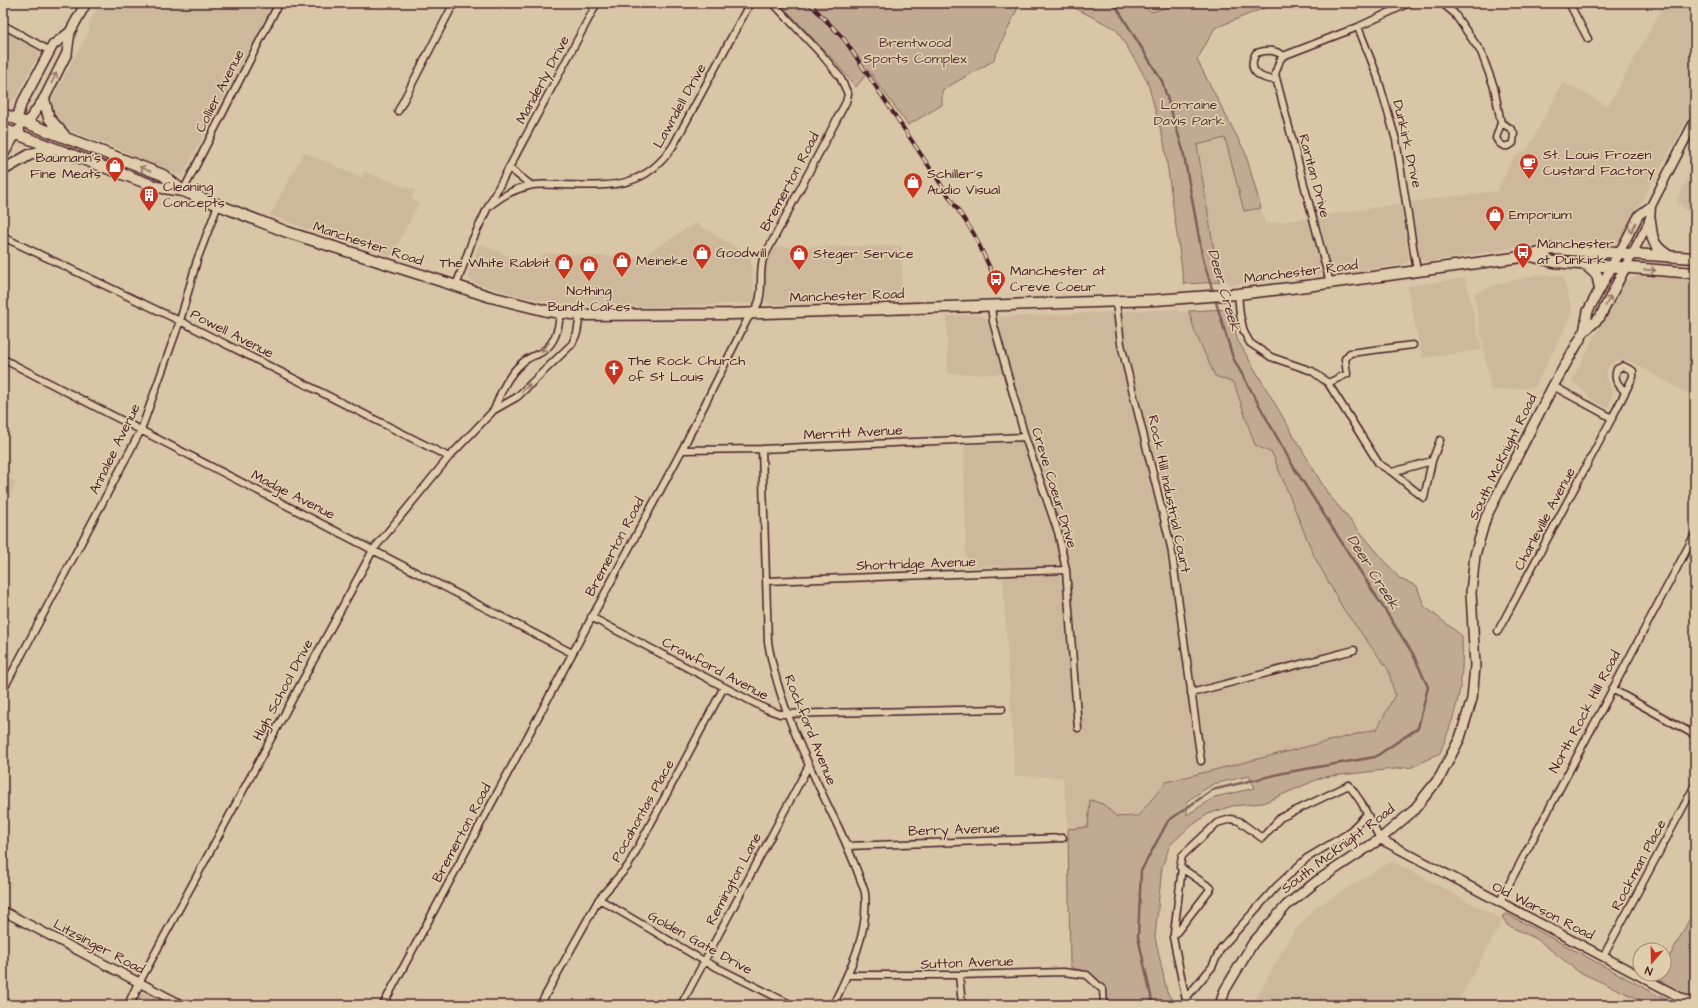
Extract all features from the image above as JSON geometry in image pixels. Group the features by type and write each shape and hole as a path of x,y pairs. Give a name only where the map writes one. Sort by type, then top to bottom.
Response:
{"main road":[{"path":"3,154 22,121 44,98 67,53 70,32 86,3"},
{"path":"22,121 21,105 53,45 70,32"},
{"path":"44,98 49,118 67,138"},
{"name":"Manchester Road","path":"3,114 163,175 183,191"},
{"name":"Manchester Road","path":"3,129 157,188 183,191 283,230 456,286 523,306 580,315 639,316 991,306 1116,302 1233,295 1529,256 1553,249 1695,258"},
{"path":"3,170 31,154 55,149"},
{"path":"1650,220 1652,240 1655,245 1670,257"},
{"name":"South McKnight Road","path":"1584,332 1588,311 1619,253"},
{"name":"South McKnight Road","path":"1220,1005 1225,990 1253,944 1287,905 1317,881 1380,839 1413,810 1440,777 1460,738 1472,699 1476,666 1471,592 1475,555 1486,517 1553,386 1584,332 1600,316 1632,254"},
{"name":"Manchester Road","path":"1529,256 1554,262 1695,273"},
{"path":"1586,265 1597,275 1600,288"}],"street":[{"name":"Collier Avenue","path":"183,191 279,3"},
{"path":"398,111 454,3"},
{"name":"Manderly Drive","path":"456,286 472,241 488,207 597,3"},
{"name":"Lawndell Drive","path":"488,207 512,191 531,185 607,186 635,179 656,168 663,161 673,146 750,3"},
{"name":"Bremerton Road","path":"383,1005 682,450 759,300 760,273 764,259 846,102 848,94 840,77 822,55 773,3"},
{"path":"1283,56 1270,50 1256,53 1252,60 1253,68 1256,74 1266,80 1275,77 1280,60 1283,56 1358,26 1409,3"},
{"path":"1442,3 1454,13 1481,52 1494,87 1501,124"},
{"path":"1569,3 1588,39"},
{"path":"3,25 50,51"},
{"name":"Dunkirk Drive","path":"1358,26 1377,75 1396,140 1418,271"},
{"name":"Raritan Drive","path":"1275,77 1330,283"},
{"path":"1632,254 1650,220 1651,206 1695,120"},
{"path":"509,168 531,185"},
{"name":"Annalee Avenue","path":"3,690 140,430 180,321 197,260 218,205"},
{"path":"1619,253 1639,215 1651,206"},
{"name":"Powell Avenue","path":"3,237 180,321 449,457"},
{"path":"1233,295 1250,343 1272,357 1312,371 1328,383 1379,464 1392,472 1424,498 1432,461 1440,440"},
{"name":"Rock Hill Industrial Court","path":"1116,302 1121,344 1171,547 1201,761"},
{"name":"Creve Coeur Drive","path":"991,306 993,322 1024,437 1058,532 1066,570 1078,728"},
{"name":"High School Drive","path":"494,410 503,387 511,373 527,358 542,352 554,339 559,329 560,313"},
{"name":"High School Drive","path":"129,1005 373,550 449,457 494,410 517,397 572,344 577,333 580,315"},
{"path":"1328,383 1347,374 1345,359 1350,353 1413,345"},
{"name":"Madge Avenue","path":"3,359 572,653"},
{"path":"1553,386 1612,418"},
{"name":"Charleville Avenue","path":"1498,632 1625,392"},
{"name":"Merritt Avenue","path":"682,450 762,449 1024,437"},
{"name":"Rockford Avenue","path":"762,449 768,642 771,662 779,691 809,765 847,846 864,892 865,912 863,932 848,975 833,1005"},
{"path":"1392,472 1432,461"},
{"name":"North Rock Hill Road","path":"1499,903 1695,534"},
{"name":"Shortridge Avenue","path":"766,581 1066,570"},
{"name":"Crawford Avenue","path":"591,617 766,709 780,714 789,715 1002,709"},
{"path":"1191,693 1354,650"},
{"name":"Pocahontas Place","path":"540,1005 599,899 628,866 724,687"},
{"path":"1612,689 1695,735"},
{"name":"Remington Lane","path":"681,1005 809,765"},
{"name":"Rockman Place","path":"1604,957 1695,784"},
{"path":"1187,1002 1173,937 1182,868 1180,867 1182,856 1217,823 1231,819 1238,821 1262,838 1280,818 1349,785 1380,839"},
{"path":"1187,1002 1212,967 1221,948 1276,887 1307,858 1347,834 1367,814"},
{"name":"Berry Avenue","path":"847,846 1063,838"},
{"name":"Old Warson Road","path":"1380,839 1695,1005"},
{"path":"1174,935 1211,888 1182,868"},
{"name":"Golden Gate Drive","path":"599,899 704,962 792,1005"},
{"name":"Litzsinger Road","path":"3,911 182,1005"},
{"name":"Sutton Avenue","path":"848,975 959,975 1063,972 1087,975 1103,990 1104,1005"},
{"path":"959,975 962,1005"}],"shaded area":[{"path":"100,3 274,3 182,176 142,161 124,151 63,128 53,118 50,109 54,95 89,32 89,23"},
{"path":"1137,3 1180,3 1152,12"},
{"path":"1665,3 1695,3 1695,106 1617,245 1610,248 1531,245 1427,262 1422,260 1419,255 1411,202 1497,191 1514,157 1527,150 1563,82 1608,106"},
{"path":"3,29 38,48 40,52 16,97 8,104 3,106"},
{"path":"1225,138 1244,211 1261,208 1265,224 1308,218 1322,268 1319,276 1228,285 1228,281 1219,282 1197,145"},
{"path":"304,152 362,178 364,172 415,190 411,199 419,203 392,256 316,232 270,215"},
{"path":"1695,162 1695,220 1677,201"},
{"path":"1401,204 1409,259 1408,262 1404,264 1337,274 1333,272 1318,216"},
{"path":"695,223 750,255 755,297 754,303 651,307 563,305 525,297 478,284 470,280 468,275 479,244 535,266 539,257 545,253 640,258"},
{"path":"902,246 902,300 771,304 766,301 765,264 773,247"},
{"path":"1537,275 1563,276 1573,313 1535,387 1491,391 1474,294 1497,284"},
{"path":"1637,276 1695,278 1695,398 1630,361 1617,360 1608,367 1606,378 1613,391 1609,407 1594,401 1572,380 1620,288 1626,281"},
{"path":"1465,278 1482,350 1422,358 1407,286"},
{"path":"1178,309 1178,312 1189,311 1195,332 1234,383 1255,445 1272,453 1314,556 1344,610 1388,669 1395,695 1377,729 1166,782 1138,816 1117,817 1103,804 1088,827 1068,829 1063,777 1015,776 1002,566 966,567 964,446 1031,440 998,323 1000,317"},
{"path":"979,315 986,318 1004,374 947,374 947,316"},
{"path":"3,476 16,483 3,508"},
{"path":"1392,861 1503,920 1456,1005 1252,1005 1292,934 1315,908"},
{"path":"147,993 169,1005 134,1005 138,995"}],"green space":[{"name":"Brentwood Sports Complex","path":"780,3 1020,3 993,61 942,90 942,105 908,125 869,71 856,87 836,63"},
{"name":"Lorraine Davis Park","path":"1065,3 1137,3 1152,12 1180,3 1276,3 1215,28 1197,60 1245,152 1261,208 1244,211 1225,138 1197,145 1219,282 1184,284 1164,142 1147,80 1116,29"},
{"path":"1229,309 1232,312 1237,339 1328,494 1400,579 1417,586 1424,606 1462,636 1461,683 1451,723 1440,753 1412,767 1323,777 1263,803 1232,806 1208,814 1187,829 1170,845 1162,867 1155,937 1167,992 1175,1005 1108,1005 1104,990 1098,979 1081,970 1072,968 1070,965 1068,829 1088,827 1090,800 1103,804 1117,817 1138,816 1166,782 1377,729 1395,695 1388,669 1344,610 1314,556 1272,453 1255,445 1234,383 1215,376 1195,332 1189,311","holes":["1249,776 1255,788 1215,797 1187,815 1187,801 1213,784"]},
{"path":"1695,909 1695,1004 1656,982 1672,982 1672,952"},
{"path":"1507,914 1676,1005 1652,1005 1579,972 1537,939 1507,925 1502,916"}],"waterway":[{"name":"Deer Creek","path":"1114,3 1162,81 1183,150 1203,259 1213,292"},
{"name":"Deer Creek","path":"1153,1005 1138,937 1141,871 1168,821 1212,790 1283,773 1375,757 1418,728 1428,687 1413,654 1293,466 1233,358 1215,299"}],"railway":[{"path":"809,3 844,39 974,234 998,285"}],"place":[{"name":"St. Louis Frozen Custard Factory","path":"1529,180"},
{"name":"Baumann's Fine Meats","path":"115,183"},
{"name":"Schiller's Audio Visual","path":"913,199"},
{"name":"Cleaning Concepts","path":"149,212"},
{"name":"Emporium","path":"1495,232"},
{"name":"Manchester at Dunkirk","path":"1523,269"},
{"name":"Goodwill","path":"702,270"},
{"name":"Steger Service","path":"799,271"},
{"name":"Meineke","path":"622,278"},
{"name":"The White Rabbit","path":"564,280"},
{"name":"Nothing Bundt Cakes","path":"589,282"},
{"name":"Manchester at Creve Coeur","path":"996,296"},
{"name":"The Rock Church of St Louis","path":"614,386"}]}
